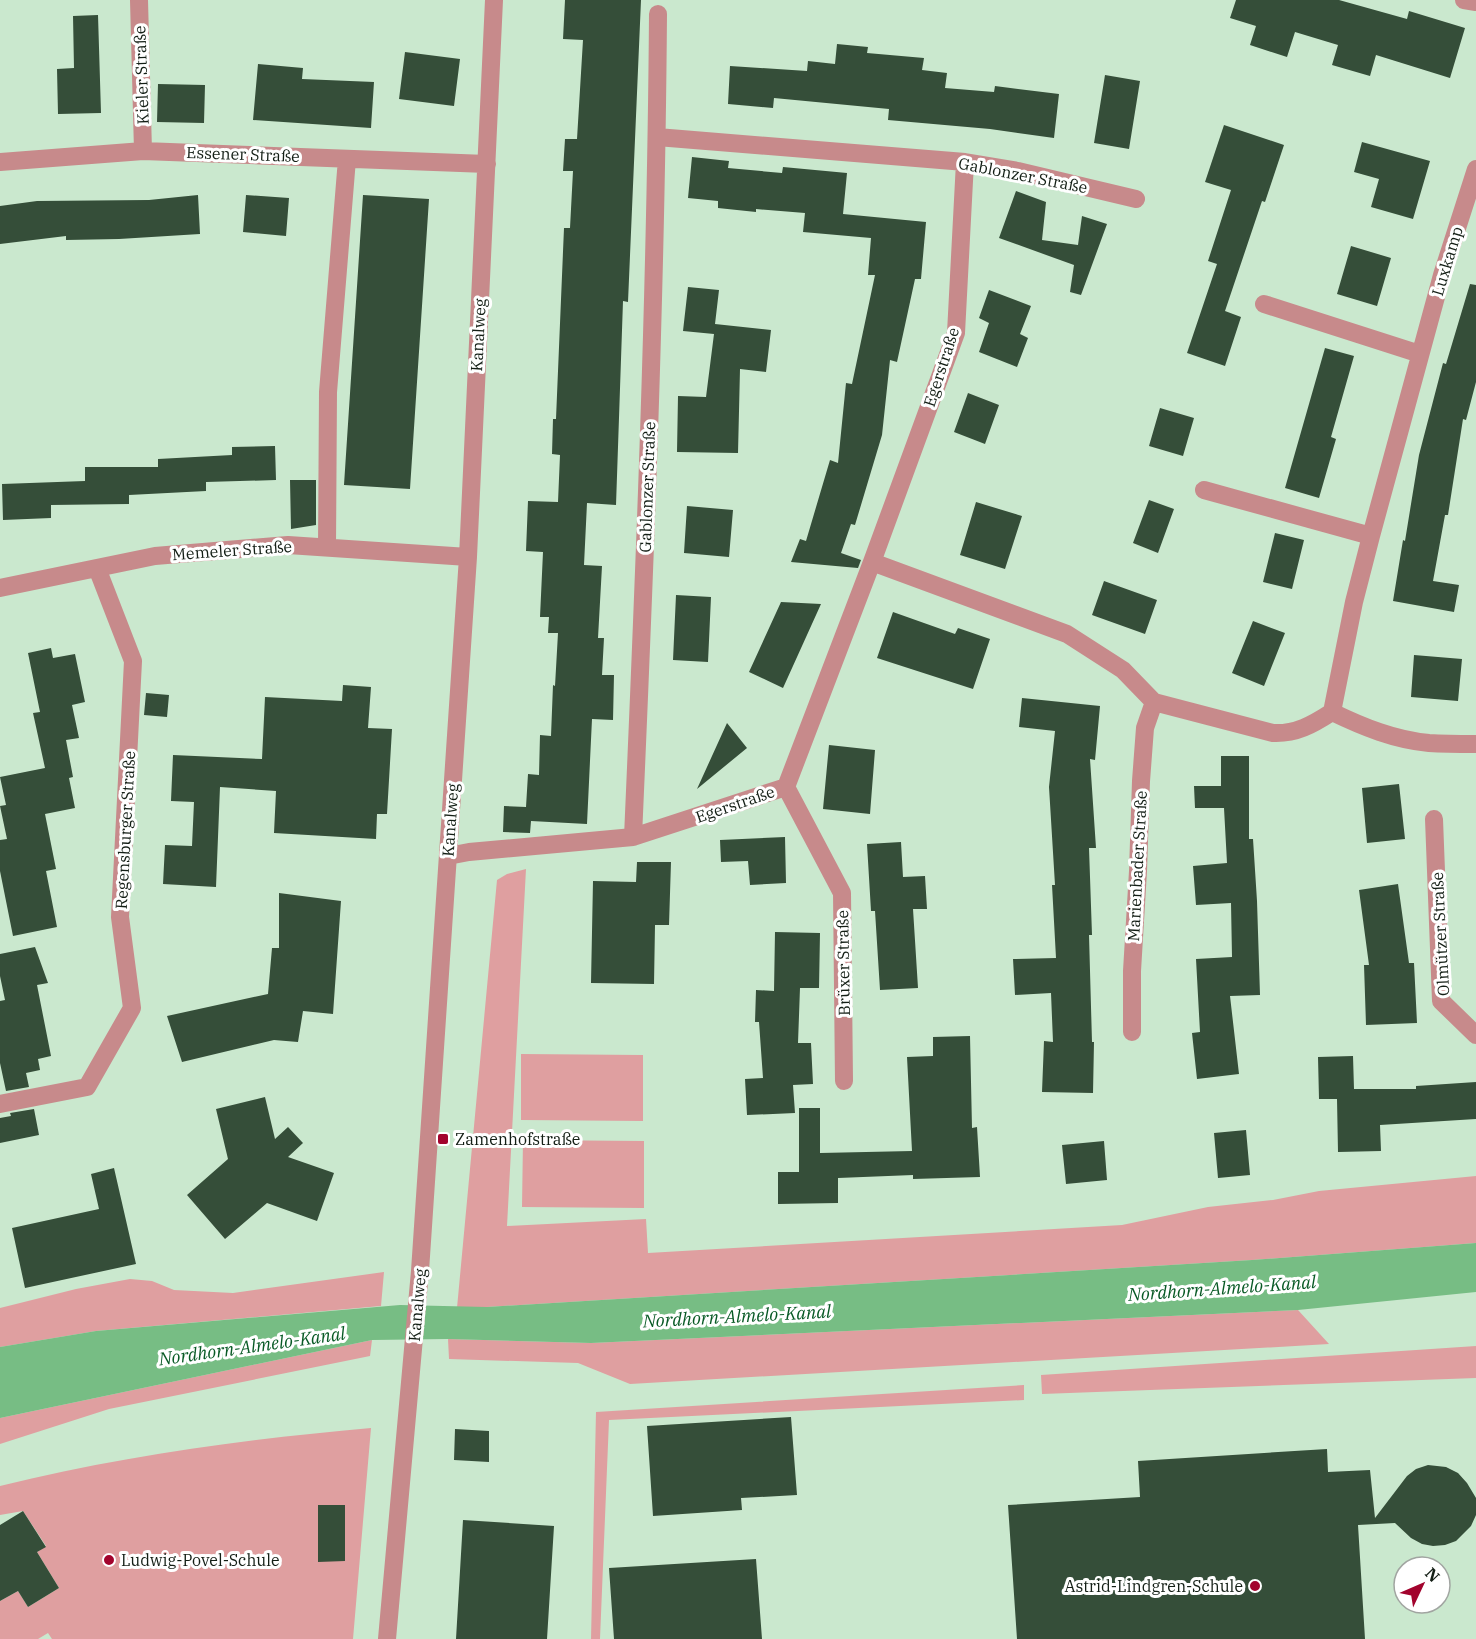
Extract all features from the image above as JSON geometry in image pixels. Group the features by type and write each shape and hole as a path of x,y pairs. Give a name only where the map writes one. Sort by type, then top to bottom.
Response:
{"street":[{"name":"Kieler Straße","path":"139,0 143,151"},
{"name":"Kanalweg","path":"387,1639 420,1271 468,557 494,0"},
{"path":"1464,0 1476,2"},
{"name":"Gablonzer Straße","path":"633,837 647,511 658,14"},
{"name":"Gablonzer Straße","path":"657,137 965,162 1018,171 1136,199"},
{"name":"Essener Straße","path":"0,162 143,151 487,164"},
{"path":"327,547 328,392 347,159"},
{"name":"Egerstraße","path":"448,856 469,852 633,837 786,787 873,562 956,333 965,162"},
{"name":"Luxkamp","path":"1332,712 1354,602 1371,536 1442,275 1476,169"},
{"path":"1264,304 1420,354"},
{"path":"1204,490 1371,536"},
{"name":"Memeler Straße","path":"0,588 154,556 288,545 468,557"},
{"path":"873,562 1067,634 1123,670 1154,702 1273,733 1289,733 1311,726 1332,712 1363,727 1399,737 1428,743 1476,744"},
{"name":"Regensburger Straße","path":"0,1104 87,1087 132,1008 120,917 133,661 97,568"},
{"name":"Marienbader Straße","path":"1132,1032 1132,971 1141,781 1145,728 1154,702"},
{"name":"Brüxer Straße","path":"786,787 842,893 844,1081"},
{"name":"Olmützer Straße","path":"1434,819 1441,1000 1476,1035"}],"shaded area":[{"path":"526,869 507,1226 646,1219 648,1253 1122,1225 1208,1207 1273,1200 1319,1191 1476,1176 1476,1243 1252,1260 457,1308 497,880 507,874"},
{"path":"521,1054 643,1055 643,1121 521,1120"},
{"path":"523,1140 644,1141 644,1208 522,1207"},
{"path":"384,1272 381,1306 96,1331 0,1347 0,1308 76,1289 130,1279 152,1281 174,1290 233,1293"},
{"path":"1298,1310 1329,1344 630,1384 578,1363 449,1359 448,1339 591,1343"},
{"path":"372,1340 370,1356 109,1409 0,1444 0,1418"},
{"path":"1476,1346 1476,1378 1042,1394 1041,1375"},
{"path":"1024,1385 1024,1400 609,1420 600,1639 591,1639 596,1412"},
{"path":"371,1428 353,1639 52,1639 48,1633 38,1639 0,1639 0,1601 18,1591 28,1607 59,1588 37,1552 46,1546 23,1511 0,1515 0,1486 138,1457 277,1437"}],"water":[{"name":"Nordhorn-Almelo-Kanal","path":"1476,1243 1476,1292 1298,1310 591,1343 448,1339 372,1340 0,1418 0,1347 96,1331 400,1305 487,1307 1252,1260"}],"building":[{"path":"565,0 641,0 628,302 623,301 616,505 587,503 584,565 602,566 598,638 604,638 602,675 614,675 613,720 592,719 587,824 531,821 530,833 503,832 504,806 526,807 528,774 539,775 540,735 551,736 553,685 555,686 558,633 548,633 549,617 540,617 543,552 526,551 528,501 558,502 560,455 552,454 553,419 556,419 564,228 570,228 573,171 563,171 565,139 577,139 583,40 563,39"},
{"path":"1236,0 1339,0 1407,19 1409,11 1465,28 1450,78 1376,55 1370,76 1332,65 1338,45 1295,32 1287,57 1250,45 1256,26 1230,18"},
{"path":"98,15 101,113 58,114 57,69 74,68 73,16"},
{"path":"837,44 868,47 867,53 924,58 922,70 947,73 945,88 994,92 995,86 1059,94 1054,138 990,129 888,120 889,109 774,98 773,108 728,104 730,66 807,71 808,61 835,64"},
{"path":"405,52 460,59 454,106 399,99"},
{"path":"258,64 303,68 302,79 374,82 371,128 253,120"},
{"path":"1105,75 1140,81 1129,149 1094,143"},
{"path":"158,84 205,85 204,123 157,122"},
{"path":"1224,125 1284,145 1265,202 1262,201 1225,311 1241,317 1225,366 1187,353 1217,264 1208,261 1231,190 1205,182"},
{"path":"1362,142 1430,161 1413,219 1371,207 1379,179 1354,172"},
{"path":"692,157 729,161 728,168 782,173 783,167 847,173 843,214 926,222 921,279 915,279 897,362 890,360 882,435 855,525 851,524 841,553 861,560 858,568 791,562 800,539 806,541 830,460 838,463 846,383 852,384 875,275 868,275 871,238 803,232 805,213 756,209 756,212 718,208 718,201 688,198"},
{"path":"1016,191 1046,202 1042,240 1078,245 1082,216 1107,224 1081,295 1070,292 1074,265 999,238"},
{"path":"198,195 200,234 66,240 66,236 0,244 0,206 37,201 149,200"},
{"path":"246,195 289,198 286,236 243,232"},
{"path":"363,195 429,199 410,489 344,485"},
{"path":"1351,246 1391,258 1377,306 1337,294"},
{"path":"1470,284 1476,285 1476,382 1466,420 1463,419 1448,515 1445,515 1433,581 1459,585 1454,612 1393,601 1419,455 1443,363 1446,364"},
{"path":"688,287 719,290 715,324 771,330 766,372 740,369 738,453 677,452 678,396 706,397 714,334 683,331"},
{"path":"989,290 1031,306 1020,334 1028,338 1017,367 979,352 989,323 979,318"},
{"path":"1325,348 1354,356 1331,437 1336,439 1319,498 1285,488"},
{"path":"968,393 999,405 985,444 954,432"},
{"path":"1160,408 1194,418 1183,456 1149,446"},
{"path":"275,446 276,480 206,482 206,491 129,495 129,504 51,505 51,518 3,520 2,484 85,481 85,467 158,467 158,459 232,455 232,447"},
{"path":"290,480 316,480 316,525 291,529"},
{"path":"1149,500 1174,509 1158,553 1133,543"},
{"path":"976,502 1022,516 1005,569 960,555"},
{"path":"687,506 733,510 729,557 684,553"},
{"path":"1275,533 1304,540 1292,589 1263,582"},
{"path":"1104,581 1157,600 1145,634 1092,615"},
{"path":"676,595 711,597 708,662 673,660"},
{"path":"781,602 821,604 783,688 749,672"},
{"path":"893,612 955,634 958,628 990,639 973,689 877,658"},
{"path":"1253,621 1285,633 1264,686 1232,673"},
{"path":"51,648 53,658 75,654 85,702 72,705 79,738 66,740 73,777 69,778 75,808 45,814 56,869 46,871 57,927 13,936 0,871 0,840 7,839 0,806 6,805 0,777 45,768 33,713 40,712 28,653"},
{"path":"1414,655 1462,659 1458,701 1411,697"},
{"path":"343,685 371,687 368,728 392,729 387,814 377,814 376,839 274,833 276,791 220,787 216,887 163,884 165,845 192,846 194,802 171,801 173,755 262,759 265,697 342,701"},
{"path":"146,693 169,695 167,717 144,715"},
{"path":"1022,698 1100,706 1095,760 1090,759 1096,848 1089,848 1092,935 1089,935 1092,1042 1094,1042 1093,1093 1042,1092 1044,1041 1053,1042 1051,993 1015,995 1013,959 1056,958 1052,885 1055,885 1049,787 1055,731 1019,727"},
{"path":"727,723 747,748 697,789"},
{"path":"829,745 875,750 870,814 823,809"},
{"path":"1221,756 1249,756 1249,839 1253,839 1260,995 1230,996 1239,1074 1197,1079 1192,1033 1200,1032 1196,959 1232,957 1231,903 1196,905 1193,866 1227,863 1224,808 1195,808 1194,786 1221,786"},
{"path":"1399,784 1405,839 1367,843 1362,788"},
{"path":"785,837 786,883 750,885 748,861 721,862 720,840"},
{"path":"901,842 903,877 925,876 927,909 913,909 918,988 880,990 875,911 871,911 867,844"},
{"path":"637,862 671,862 669,925 655,925 654,984 591,983 593,881 636,882"},
{"path":"1398,884 1409,963 1414,963 1417,1023 1366,1025 1364,965 1369,965 1359,890"},
{"path":"279,893 341,901 333,1014 303,1011 298,1042 274,1040 182,1062 167,1016 268,994 272,948 279,948"},
{"path":"775,932 820,933 819,988 800,988 798,1043 811,1043 813,1084 793,1085 795,1113 747,1115 745,1079 763,1078 759,1022 755,1022 756,990 774,991"},
{"path":"35,947 48,983 37,985 51,1056 38,1059 40,1070 26,1073 29,1087 6,1091 0,1063 0,1001 5,1000 0,976 0,954"},
{"path":"970,1036 972,1128 977,1127 980,1177 913,1179 913,1175 838,1178 838,1203 778,1204 778,1172 799,1172 799,1108 820,1108 820,1153 912,1151 907,1057 933,1056 933,1037"},
{"path":"1353,1056 1354,1089 1416,1089 1416,1086 1476,1082 1476,1119 1380,1125 1381,1151 1338,1152 1337,1099 1319,1099 1318,1057"},
{"path":"265,1097 275,1139 288,1127 303,1143 288,1157 334,1173 317,1221 267,1203 225,1239 187,1195 228,1159 216,1109"},
{"path":"34,1109 39,1135 0,1143 0,1118 11,1116 10,1113"},
{"path":"1246,1130 1250,1175 1218,1178 1214,1133"},
{"path":"1104,1141 1107,1180 1066,1184 1062,1145"},
{"path":"114,1168 136,1264 25,1288 12,1228 99,1209 91,1174"},
{"path":"791,1417 797,1495 741,1498 742,1510 653,1516 647,1426"},
{"path":"455,1429 489,1431 489,1462 454,1460"},
{"path":"1327,1449 1328,1472 1370,1470 1375,1518 1407,1476 1416,1469 1428,1465 1446,1467 1458,1473 1476,1498 1476,1515 1471,1526 1456,1541 1445,1545 1422,1544 1411,1538 1395,1523 1358,1525 1365,1639 1017,1639 1008,1505 1140,1497 1138,1461"},
{"path":"318,1505 345,1505 345,1561 318,1562"},
{"path":"23,1511 46,1547 37,1552 59,1588 28,1607 18,1591 0,1601 0,1525"},
{"path":"463,1520 554,1526 547,1639 456,1639"},
{"path":"756,1559 762,1639 614,1639 609,1568"}],"place":[{"name":"Zamenhofstraße","path":"443,1139"},
{"name":"Ludwig-Povel-Schule","path":"109,1560"},
{"name":"Astrid-Lindgren-Schule","path":"1255,1586"}]}
